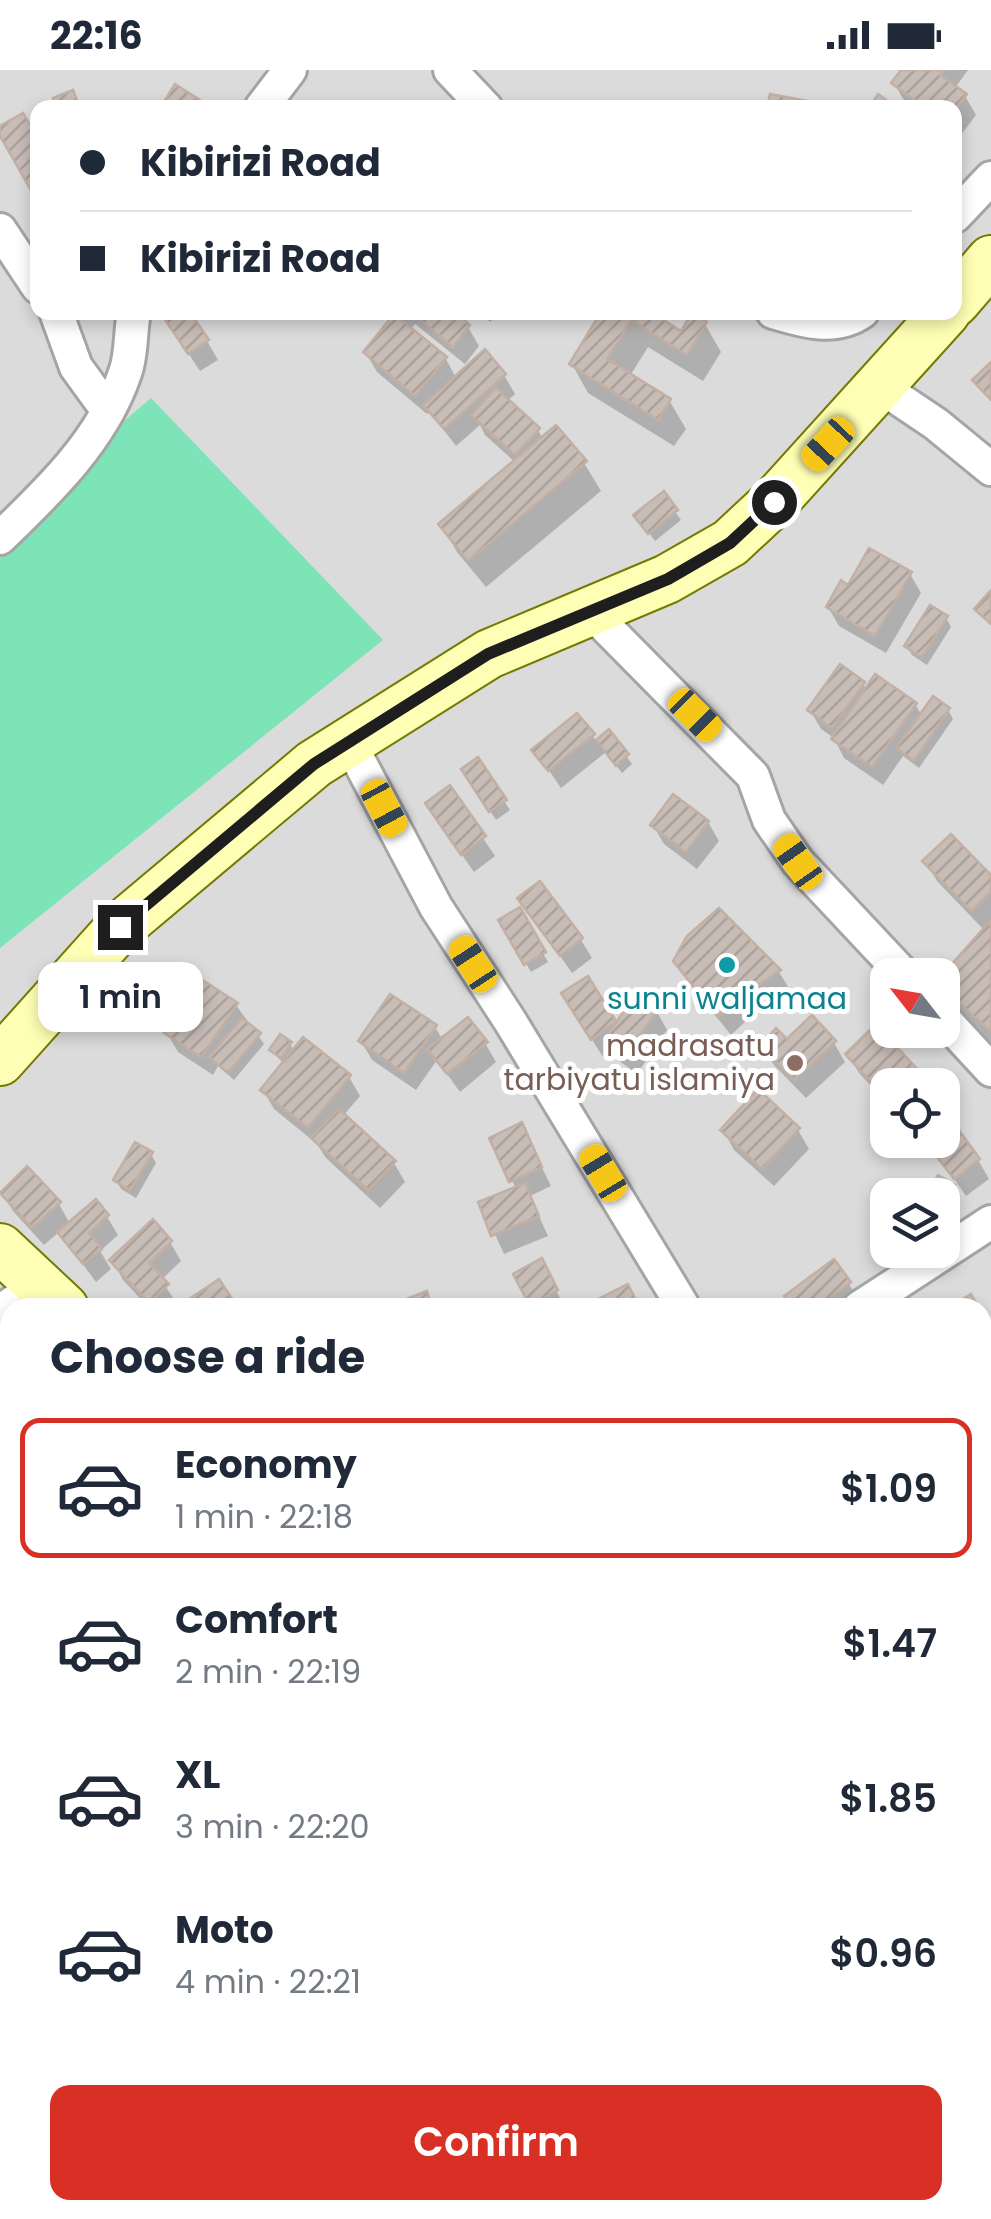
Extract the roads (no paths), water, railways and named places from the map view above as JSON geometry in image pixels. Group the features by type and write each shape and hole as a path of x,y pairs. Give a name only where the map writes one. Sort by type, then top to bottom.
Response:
{"street":[{"path":"267,100 290,70"},
{"path":"450,70 478,100"},
{"path":"962,209 991,178"},
{"path":"0,230 30,275"},
{"path":"962,294 991,260"},
{"path":"59,320 76,367 108,411"},
{"path":"0,538 84,449 108,411 126,371 133,320"},
{"path":"798,320 846,324 851,320"},
{"path":"0,1061 120,927 314,764 488,654 668,579 730,543 774,502 939,320"},
{"path":"881,387 936,424 991,469"},
{"path":"590,612 753,776 769,820 798,862 888,958"},
{"path":"349,742 436,907 678,1298"},
{"path":"960,1036 991,1070"},
{"path":"874,1298 991,1222"},
{"path":"0,1248 52,1295"}],"place":[{"name":"sunni waljamaa","path":"727,965"},
{"name":"madrasatu tarbiyatu islamiya","path":"795,1063"}]}
